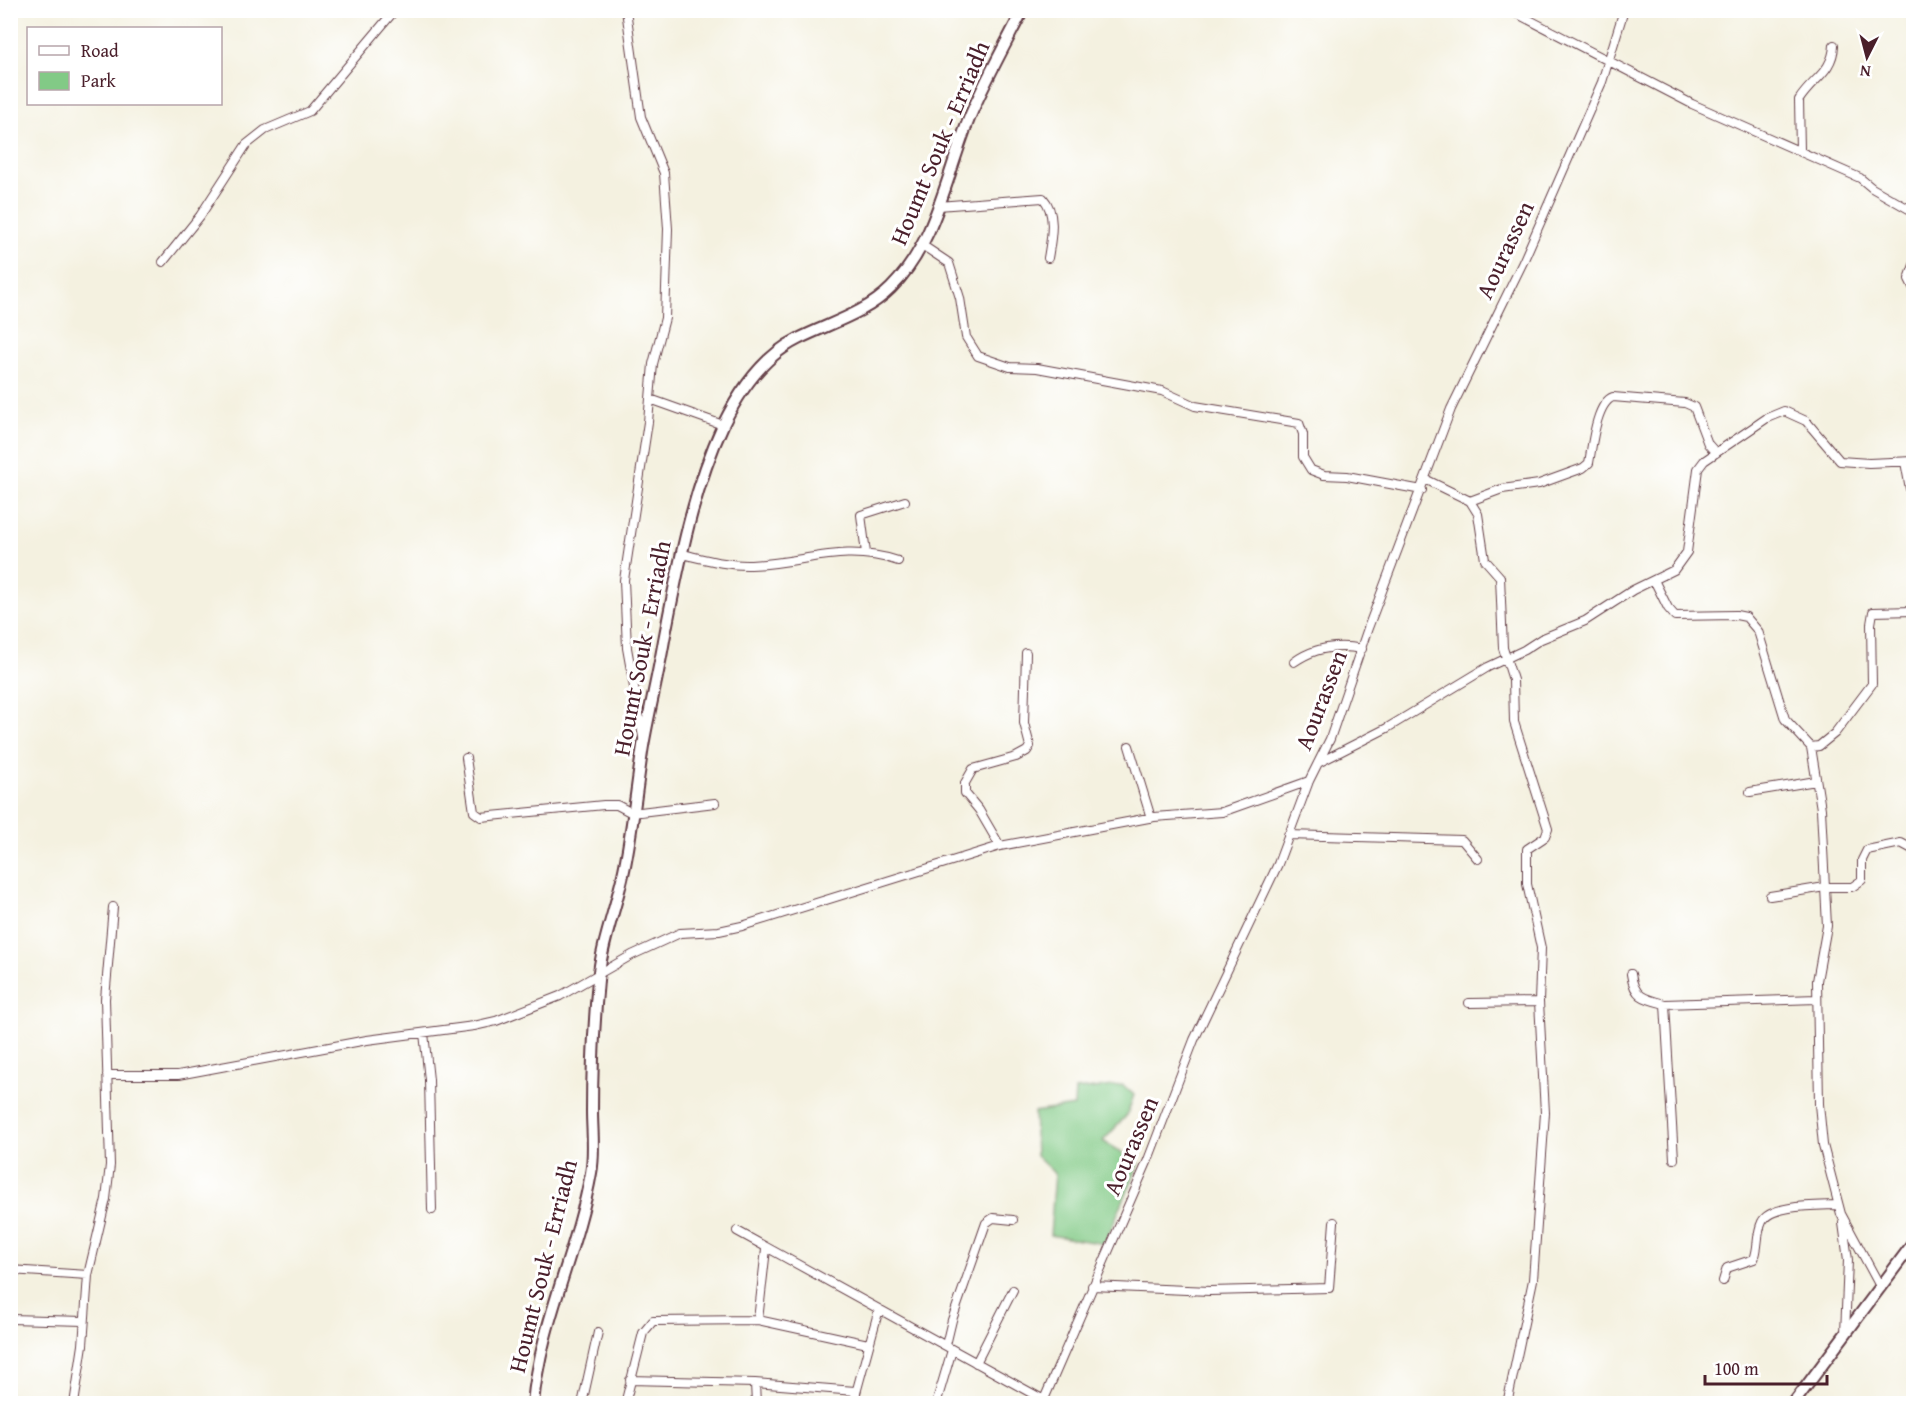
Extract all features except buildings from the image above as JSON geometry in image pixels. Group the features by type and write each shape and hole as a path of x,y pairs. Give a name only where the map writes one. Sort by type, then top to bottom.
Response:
{"street":[{"path":"163,262 200,216 241,150 265,130 310,111 395,10"},
{"path":"626,10 639,108 662,166 666,187 665,318 653,364 624,580 627,648 644,742"},
{"name":"Houmt Souk - Erriadh","path":"532,1404 542,1342 574,1246 592,1168 593,1069 598,976 626,860 644,742 682,554 723,425 741,392 768,361 795,340 850,317 891,288 922,245 970,117 1023,10"},
{"path":"1510,10 1721,118 1800,150 1860,178 1872,188 1914,212"},
{"name":"Aourassen","path":"1043,1402 1148,1160 1194,1040 1271,880 1309,781 1330,739 1462,385 1523,262 1610,63 1624,10"},
{"path":"1800,150 1799,100 1827,69 1833,58 1834,45"},
{"path":"938,206 1043,198 1049,205 1052,231 1048,258"},
{"path":"922,245 949,263 960,298 966,337 978,356 1010,367 1037,368 1162,391 1195,406 1299,423 1302,428 1303,457 1311,470 1324,476 1347,476 1422,490"},
{"path":"1914,265 1909,279 1914,289"},
{"path":"1470,501 1502,489 1539,484 1589,464 1596,426 1604,402 1613,397 1684,403 1694,407 1708,444 1716,453"},
{"path":"650,399 723,425"},
{"path":"1318,763 1370,737 1507,657 1541,639 1585,621 1633,590 1674,570 1685,557 1698,469 1716,453 1767,418 1784,411 1806,421 1840,460 1909,462 1914,510"},
{"path":"1427,480 1470,501 1478,514 1485,560 1500,577 1503,648 1513,680 1514,722 1548,830 1545,837 1527,849 1526,857 1527,884 1539,930 1539,1002 1545,1113 1535,1259 1528,1309 1507,1404"},
{"path":"866,553 861,515 905,501"},
{"path":"682,554 749,565 800,561 836,552 866,553 898,561"},
{"path":"1654,580 1675,616 1736,615 1746,617 1752,623 1762,641 1785,719 1810,747 1821,809 1827,926 1819,963 1817,999 1819,1104 1823,1145 1841,1214 1848,1260 1845,1335"},
{"path":"1810,747 1819,746 1836,734 1872,684 1871,624 1874,612 1914,611"},
{"path":"1294,662 1310,651 1346,646 1362,649"},
{"path":"1000,846 964,788 973,769 1016,757 1027,751 1029,746 1024,723 1026,653"},
{"path":"1129,746 1151,818"},
{"path":"466,758 474,812 478,816 610,805 617,805 632,813 715,803"},
{"path":"107,1075 178,1075 368,1040 496,1021 539,1005 680,933 719,931 742,926 1000,846 1151,818 1222,812 1309,781"},
{"path":"1750,792 1815,781"},
{"path":"1288,835 1462,840 1479,859"},
{"path":"1770,896 1825,887 1844,889 1859,885 1863,876 1863,857 1867,850 1901,843 1914,850"},
{"path":"74,1404 88,1275 106,1199 110,1165 105,999 113,907"},
{"path":"1631,974 1633,989 1650,1001 1665,1004 1817,999"},
{"path":"1468,1004 1539,1002"},
{"path":"1665,1004 1674,1159"},
{"path":"424,1033 429,1080 432,1210"},
{"path":"1723,1281 1727,1268 1754,1259 1761,1224 1767,1215 1783,1209 1838,1205"},
{"path":"1841,1214 1881,1288"},
{"path":"936,1404 949,1348 952,1320 986,1223 993,1218 1013,1220"},
{"path":"1092,1286 1210,1291 1329,1288 1334,1222"},
{"path":"737,1231 1043,1402"},
{"path":"1793,1404 1914,1242"},
{"path":"758,1320 766,1249"},
{"path":"10,1270 88,1275"},
{"path":"976,1363 1013,1290"},
{"path":"853,1404 879,1309"},
{"path":"10,1319 84,1321"},
{"path":"625,1404 643,1333 653,1321 758,1320 868,1344"},
{"path":"582,1404 598,1332"},
{"path":"630,1380 755,1383 855,1391"},
{"path":"755,1383 756,1404"}],"green space":[{"path":"1123,1085 1134,1095 1127,1115 1103,1141 1139,1164 1109,1234 1104,1244 1050,1235 1055,1174 1036,1156 1034,1112 1074,1106 1075,1090"}]}
